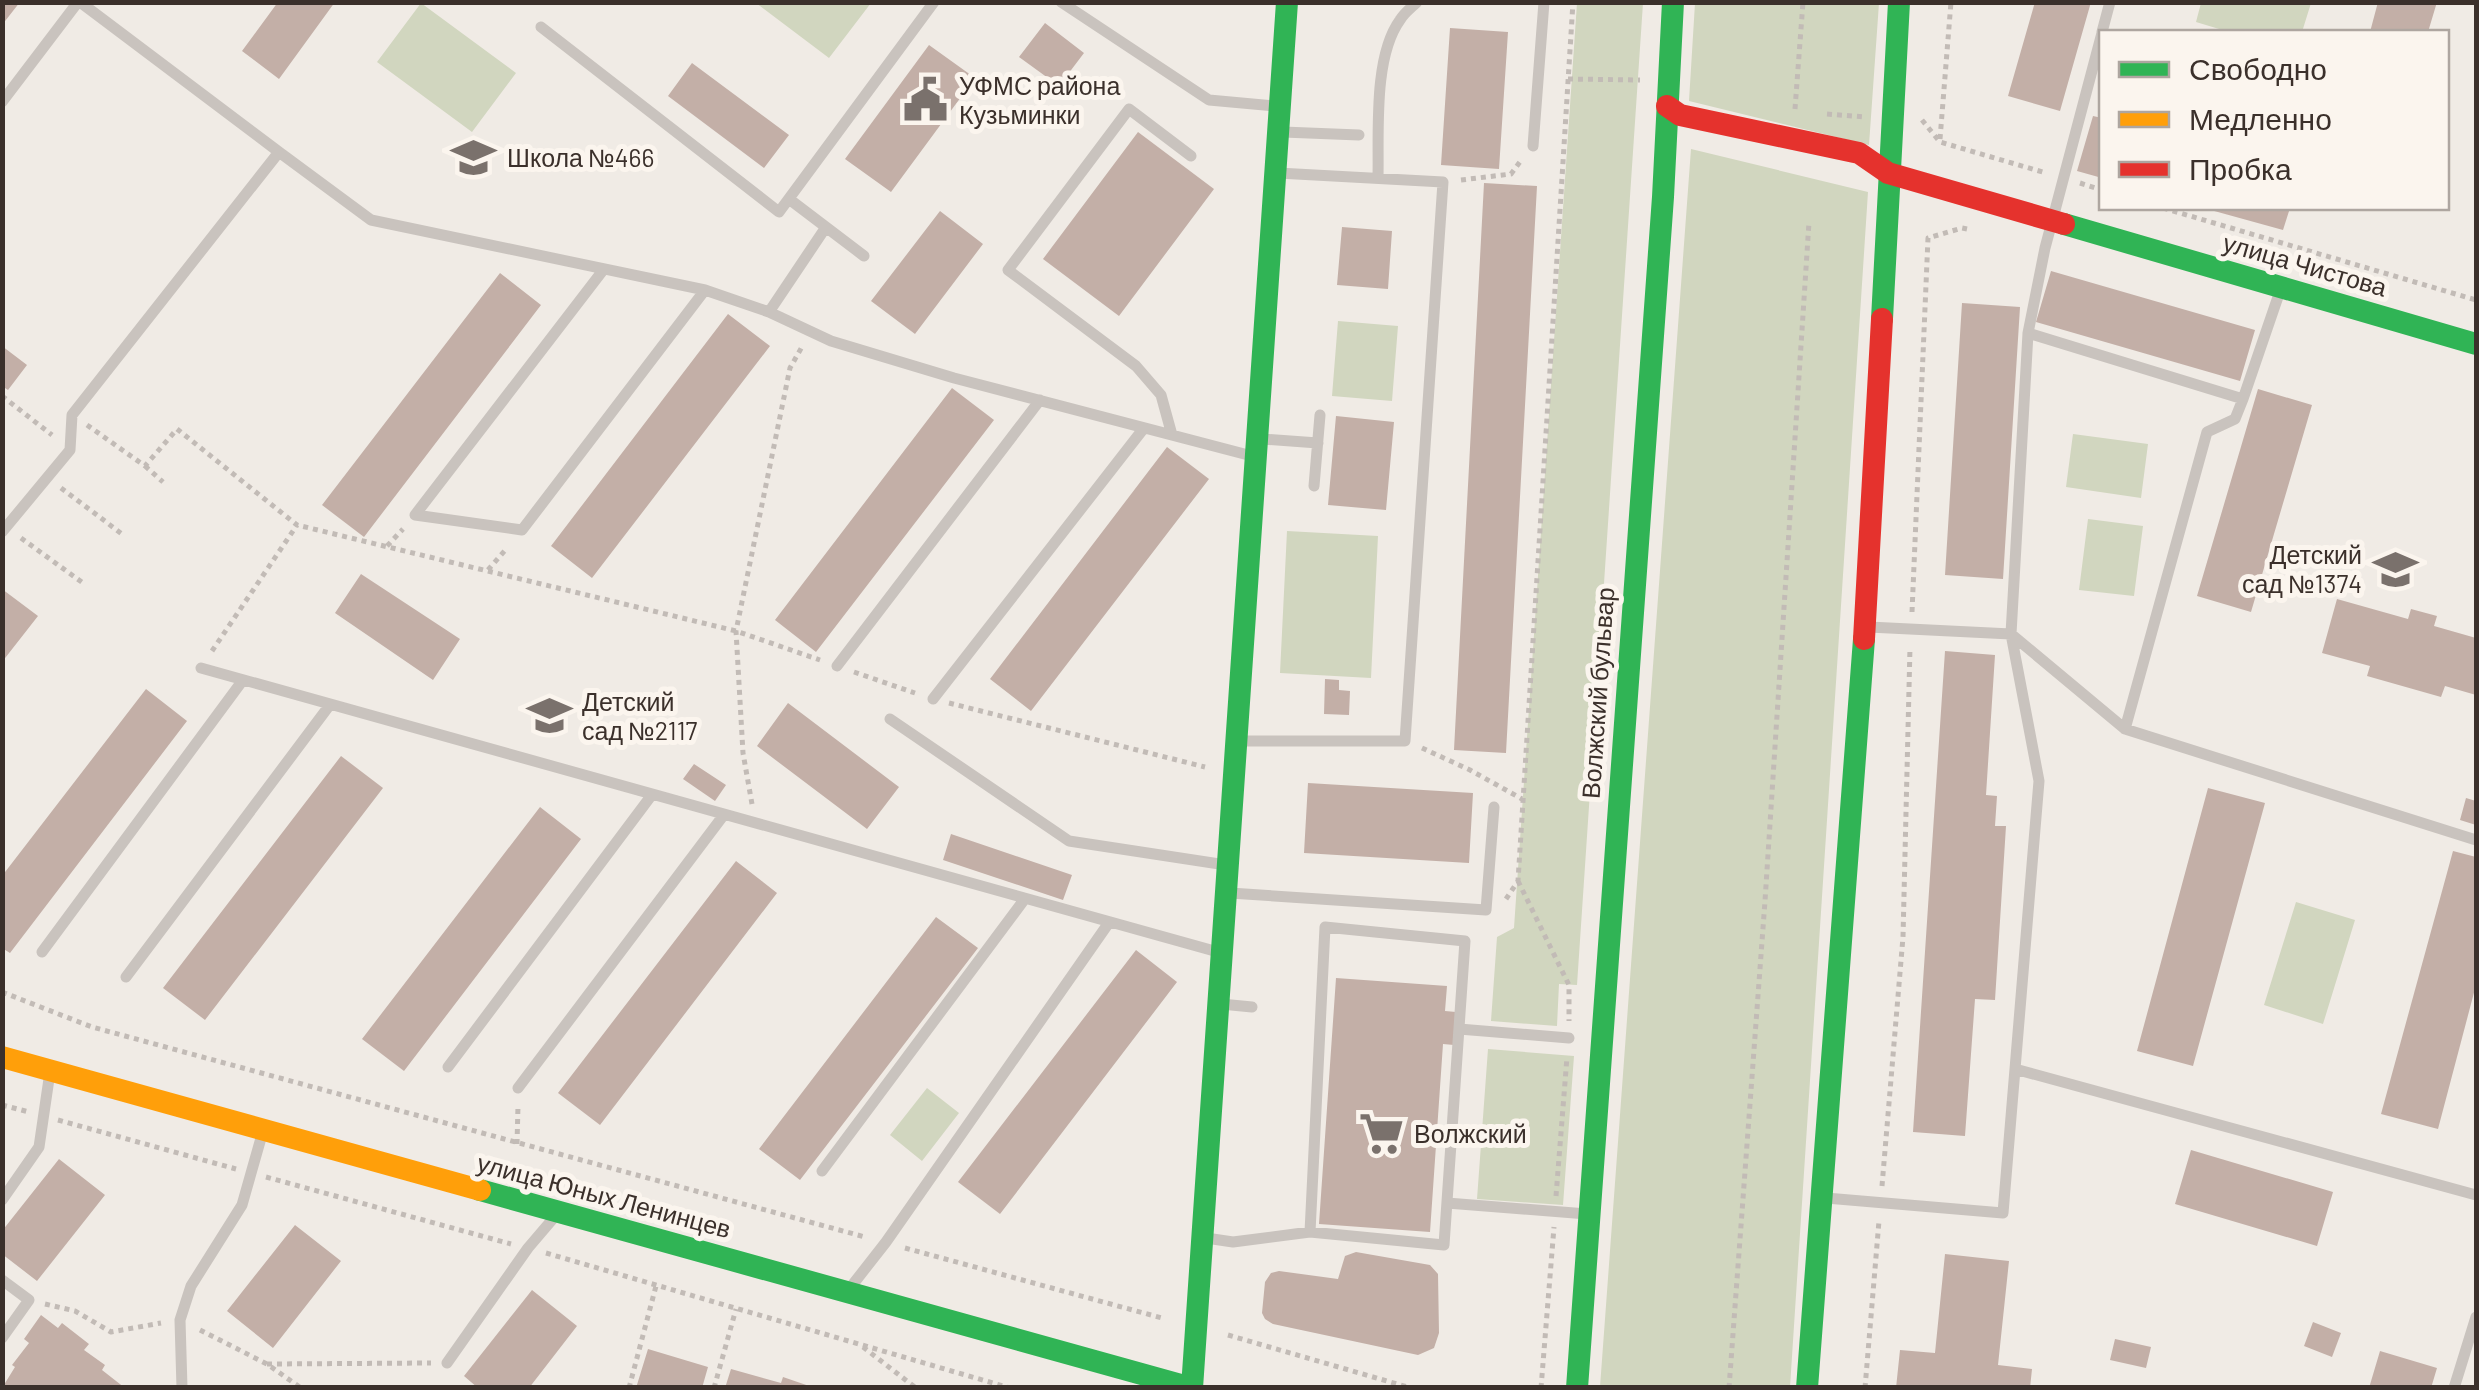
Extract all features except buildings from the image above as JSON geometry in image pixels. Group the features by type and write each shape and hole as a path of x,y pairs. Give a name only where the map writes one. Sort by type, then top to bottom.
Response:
{"main road":[{"path":"1192,1388 1286,2"},
{"name":"Волжский бульвар","path":"1576,1388 1663,197 1672,2"},
{"path":"1807,1388 1865,627 1900,2"},
{"path":"1668,106 1680,115 1859,153 1888,184"},
{"path":"1662,154 1687,138 1860,174 1888,184"},
{"name":"улица Чистова","path":"1888,184 2052,220 2476,344"},
{"name":"улица Юных Ленинцев","path":"2,1057 1192,1388"}],"lane":[{"path":"2,102 79,2 370,220 705,290 769,312 831,341 1172,435 1257,448 1318,443"},
{"path":"541,27 779,212 934,2"},
{"path":"1061,2 1209,100 1280,106"},
{"path":"1378,178 1380,84 1391,36 1400,19 1417,2"},
{"path":"1534,146 1544,2"},
{"path":"2103,30 2110,2"},
{"path":"1821,1198 2003,1213 2039,782 2011,634 2028,333 2052,220 2099,44"},
{"path":"1172,435 1161,395 1136,366 1008,270 1129,109 1191,156"},
{"path":"1278,132 1359,135"},
{"path":"4,530 70,450 72,415 279,152"},
{"path":"1236,741 1406,741 1443,182 1275,173"},
{"path":"789,199 864,256"},
{"path":"769,312 826,227"},
{"path":"604,269 416,515 522,530 705,290"},
{"path":"2125,730 2207,432 2235,419 2281,286"},
{"path":"2028,333 2242,398"},
{"path":"836,666 1040,400"},
{"path":"1314,486 1320,415"},
{"path":"934,700 1144,428"},
{"path":"1865,627 2011,634 2125,730 2476,840"},
{"path":"201,668 1222,954"},
{"path":"42,952 243,680"},
{"path":"126,978 329,706"},
{"path":"890,718 1068,841 1228,865"},
{"path":"448,1066 651,796"},
{"path":"1226,893 1486,910 1494,807"},
{"path":"518,1088 723,816"},
{"path":"822,1171 1024,900"},
{"path":"847,1292 1108,924"},
{"path":"1204,1238 1233,1242 1310,1232 1444,1244 1466,941 1325,927 1310,1232"},
{"path":"1218,1004 1252,1007"},
{"path":"1459,1029 1569,1038"},
{"path":"2015,1069 2476,1196"},
{"path":"2,1200 39,1147 50,1072"},
{"path":"182,1388 180,1320 192,1286 242,1205 263,1130"},
{"path":"1447,1203 1589,1214"},
{"path":"447,1363 528,1248 559,1212"},
{"path":"2,1280 29,1300 2,1338"},
{"path":"2454,1388 2476,1317"}],"path":[{"path":"1406,741 1522,799 1572,2"},
{"path":"1795,111 1803,2"},
{"path":"1940,142 1951,2"},
{"path":"1921,119 1940,142 2099,189"},
{"path":"1443,182 1511,174 1534,146"},
{"path":"2170,210 2476,300"},
{"path":"1730,1388 1808,222"},
{"path":"1865,1388 1903,937 1928,238"},
{"path":"756,825 743,753 736,632 790,368 812,330"},
{"path":"2,396 70,450"},
{"path":"72,415 164,482"},
{"path":"145,466 177,429 297,525 736,632 934,700 1201,768"},
{"path":"47,477 122,534"},
{"path":"387,547 416,515"},
{"path":"201,668 297,525"},
{"path":"4,530 83,584"},
{"path":"488,571 522,530"},
{"path":"1518,881 1569,985 1569,1038 1542,1388"},
{"path":"2,992 92,1027 629,1174"},
{"path":"518,1088 518,1144"},
{"path":"2,1105 528,1248 1010,1388"},
{"path":"630,1388 656,1286"},
{"path":"29,1300 75,1311 112,1332 180,1320 267,1364 300,1388"},
{"path":"714,1388 736,1308"},
{"path":"1228,1335 1412,1388"},
{"path":"858,1344 916,1388"},
{"path":"267,1364 447,1363"}],"green space":[{"path":"2201,2 2311,3 2303,30 2222,30 2196,22"},
{"path":"421,3 516,73 472,132 377,62"},
{"path":"756,3 871,3 829,58"},
{"path":"1577,3 1643,3 1577,985 1559,984 1557,1026 1491,1021 1497,937 1514,928"},
{"path":"1695,3 1879,3 1869,145 1689,101"},
{"path":"1691,149 1868,192 1790,1387 1600,1387"},
{"path":"1338,321 1398,326 1392,401 1332,396"},
{"path":"2073,434 2148,444 2141,498 2066,487"},
{"path":"2088,519 2143,526 2134,596 2079,590"},
{"path":"1287,531 1378,536 1371,678 1280,673"},
{"path":"2296,902 2355,920 2323,1024 2264,1005"},
{"path":"1488,1049 1574,1056 1563,1205 1477,1199"},
{"path":"927,1088 959,1113 922,1161 890,1135"}],"traffic: fast":[{"path":"1192,1388 1287,2"},
{"path":"1577,1388 1663,197 1673,2"},
{"path":"1882,319 1899,2"},
{"path":"2064,224 2476,344"},
{"path":"1807,1388 1864,639"},
{"path":"480,1190 1192,1388"}],"traffic: slow":[{"path":"2,1057 480,1190"}],"traffic: jam":[{"path":"1667,106 1680,115 1859,153 1888,173 2064,224"},
{"path":"1864,639 1882,319"}],"place":[{"name":"УФМС района Кузьминки","path":"926,100"},
{"name":"Школа №466","path":"474,158"},
{"name":"Детский сад №1374","path":"2395,569"},
{"name":"Детский сад №2117","path":"549,716"},
{"name":"Волжский","path":"1381,1134"}]}
